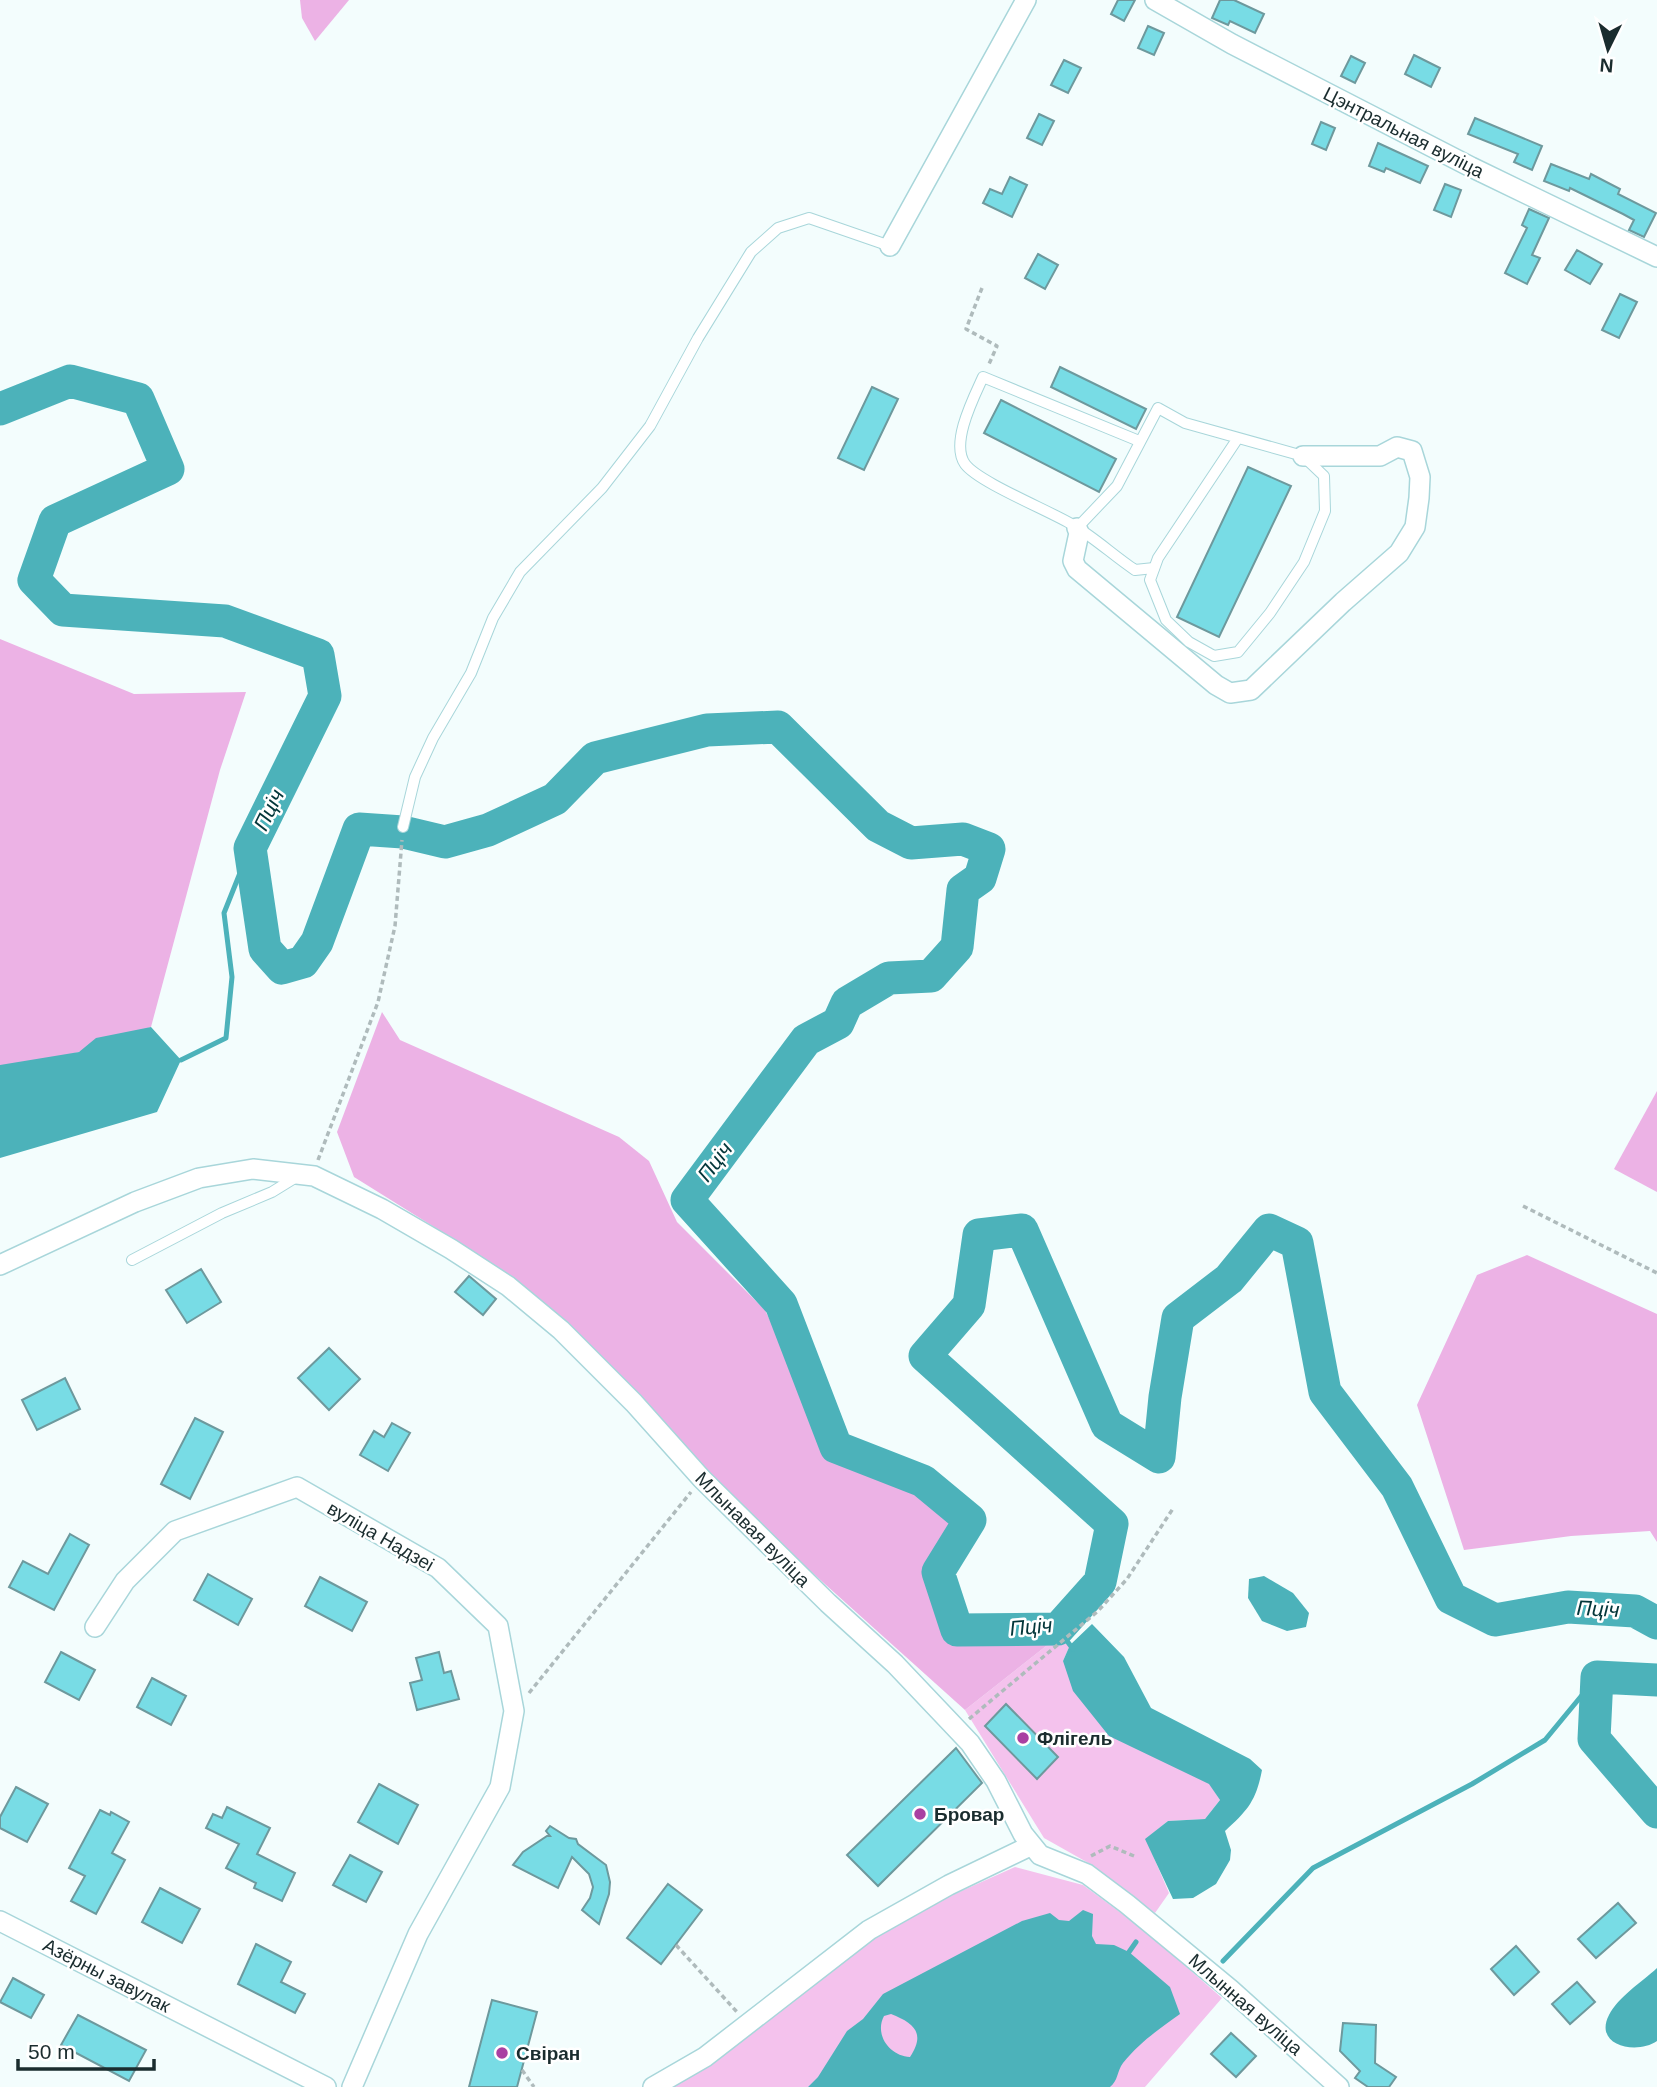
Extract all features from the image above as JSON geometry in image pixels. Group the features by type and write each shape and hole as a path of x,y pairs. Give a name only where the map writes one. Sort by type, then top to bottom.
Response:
{"street":[{"path":"890,246 1026,0"},
{"name":"Цэнтральная вуліца","path":"1155,0 1233,44 1471,167 1657,257"},
{"path":"1077,528 1079,533 1073,561 1077,569 1216,685 1230,693 1251,690 1399,553 1415,527 1420,477 1412,451 1397,447 1380,456 1303,456"},
{"path":"0,1265 135,1202 199,1178 253,1170 308,1175"},
{"name":"Млынавая вуліца","path":"308,1175 405,1222 452,1249 508,1286 561,1330 634,1403 702,1479 828,1603 895,1664 970,1743 996,1781 1030,1846"},
{"name":"вуліца Надзеі","path":"95,1627 125,1581 174,1531 297,1486 438,1568 498,1626 514,1711 500,1787 418,1934 352,2087"},
{"path":"653,2087 705,2057 869,1930 949,1885 1030,1846 1040,1855 1077,1870"},
{"name":"Млынная вуліца","path":"1077,1870 1087,1874 1151,1923 1230,1989 1339,2087"},
{"name":"Азёрны завулак","path":"0,1921 326,2087"}],"lane":[{"path":"403,827 415,776 433,738 471,673 493,618 520,572 603,488 650,426 698,338 751,251 778,228 809,218 890,246"},
{"path":"1139,441 983,377 968,411 960,450 964,463 980,477 1077,528 1135,570 1154,568"},
{"path":"1077,528 1117,486 1158,408 1185,423 1303,456 1324,476 1325,511 1304,562 1270,612 1238,652 1214,656 1189,642 1166,620 1150,580 1158,558 1238,438"},
{"path":"132,1260 222,1213 308,1175"}],"path":[{"path":"982,288 966,329 997,346 992,357"},
{"path":"308,1175 378,1002 395,926 402,839"},
{"path":"1523,1206 1657,1273"},
{"path":"514,1711 702,1479"},
{"path":"957,1730 1098,1611 1127,1579 1174,1507"},
{"path":"1077,1870 1088,1858 1110,1846 1134,1856"},
{"path":"676,1945 748,2023"},
{"path":"522,2070 534,2087"}],"shaded area":[{"path":"300,0 349,0 315,41 302,18"},
{"path":"0,639 134,694 246,692 220,770 151,1027 79,1052 0,1072"},
{"path":"382,1012 400,1040 619,1137 649,1161 677,1222 765,1310 833,1451 920,1484 963,1521 931,1567 955,1634 1051,1633 1055,1639 965,1710 707,1478 571,1329 463,1245 354,1177 337,1132"},
{"path":"1657,1091 1657,1192 1614,1169"},
{"path":"1527,1255 1657,1314 1657,1542 1650,1531 1571,1536 1464,1550 1417,1405 1477,1275"},
{"path":"1055,1639 1070,1645 1063,1661 1210,1784 1220,1800 1205,1819 1168,1821 1146,1839 1169,1893 1155,1913 1092,1865 1044,1838 965,1710"},
{"path":"1015,1867 1083,1885 1143,1929 1222,1998 1145,2087 672,2087 702,2070 870,1938 939,1901"}],"water":[{"path":"151,1027 181,1060 157,1112 0,1158 0,1065 79,1052 96,1038"},
{"path":"1264,1576 1293,1593 1309,1613 1306,1627 1287,1631 1262,1621 1248,1598 1249,1579"},
{"path":"1092,1624 1124,1657 1151,1708 1250,1759 1262,1770 1250,1804 1225,1831 1231,1850 1230,1860 1216,1884 1193,1898 1173,1899 1145,1839 1168,1821 1205,1819 1220,1800 1209,1784 1109,1736 1073,1691 1063,1661 1070,1645"},
{"path":"1083,1910 1093,1914 1092,1936 1096,1944 1114,1945 1129,1952 1170,1987 1180,2014 1129,2055 1110,2087 808,2087 818,2077 847,2031 863,2019 883,1994 1022,1921 1050,1913 1059,1920 1069,1921","holes":["891,2014 906,2021 915,2030 917,2041 910,2057 890,2049 883,2037 881,2023 884,2016"]},
{"path":"1657,1968 1657,2041 1649,2045 1629,2047 1612,2041 1606,2026 1613,2008"}],"building":[{"path":"1118,0 1135,0 1124,21 1111,14"},
{"path":"1220,0 1234,0 1264,14 1255,33 1230,21 1228,25 1212,18"},
{"path":"1148,26 1164,33 1154,55 1138,48"},
{"path":"1414,55 1440,68 1431,87 1405,74"},
{"path":"1351,56 1365,63 1355,83 1341,76"},
{"path":"1064,60 1081,68 1068,93 1051,85"},
{"path":"1039,114 1054,121 1042,145 1027,138"},
{"path":"1475,118 1542,146 1532,170 1514,162 1518,154 1468,134"},
{"path":"1321,122 1335,128 1326,150 1312,144"},
{"path":"1378,143 1428,166 1420,183 1386,168 1384,172 1369,166"},
{"path":"1551,164 1589,179 1591,174 1620,189 1618,194 1656,213 1644,237 1629,230 1634,220 1570,188 1569,191 1544,181"},
{"path":"1010,177 1027,185 1012,217 983,203 990,189 1002,194"},
{"path":"1445,184 1461,190 1451,217 1434,210"},
{"path":"1529,209 1549,218 1532,255 1540,258 1527,284 1505,273 1527,228 1522,225"},
{"path":"1577,250 1602,264 1590,284 1565,270"},
{"path":"1038,254 1058,265 1045,289 1025,278"},
{"path":"1620,294 1637,302 1619,338 1602,330"},
{"path":"1060,367 1146,409 1136,429 1051,387"},
{"path":"872,387 898,399 864,470 838,458"},
{"path":"1001,400 1116,459 1099,492 984,433"},
{"path":"1248,467 1291,486 1219,637 1177,617"},
{"path":"201,1269 221,1302 187,1323 166,1290"},
{"path":"469,1276 496,1299 483,1315 455,1292"},
{"path":"329,1348 360,1379 329,1410 298,1378"},
{"path":"65,1378 80,1409 37,1430 22,1400"},
{"path":"195,1418 223,1432 190,1499 161,1484"},
{"path":"392,1423 410,1433 388,1471 360,1455 374,1431 384,1437"},
{"path":"70,1534 89,1545 54,1610 9,1587 23,1561 48,1574"},
{"path":"208,1574 252,1599 238,1625 194,1600"},
{"path":"320,1577 367,1602 352,1631 305,1606"},
{"path":"61,1652 95,1670 79,1700 45,1682"},
{"path":"439,1652 444,1673 451,1671 459,1699 417,1710 410,1683 422,1680 416,1658"},
{"path":"152,1678 186,1696 171,1725 137,1707"},
{"path":"1006,1704 1058,1757 1037,1779 985,1726"},
{"path":"956,1748 982,1783 878,1886 847,1855"},
{"path":"379,1784 418,1805 398,1844 358,1822"},
{"path":"16,1787 48,1804 27,1842 0,1828 0,1817"},
{"path":"227,1807 270,1828 257,1854 295,1873 282,1901 254,1888 256,1883 226,1868 239,1844 206,1828 213,1814 222,1818"},
{"path":"100,1810 110,1815 111,1812 129,1822 112,1853 125,1860 96,1914 71,1901 85,1876 69,1868"},
{"path":"550,1826 569,1838 576,1839 578,1844 606,1865 610,1882 609,1894 599,1924 582,1910 593,1887 589,1874 572,1857 558,1888 513,1865 523,1852 550,1836 546,1831"},
{"path":"350,1855 382,1872 366,1902 333,1885"},
{"path":"668,1884 702,1910 661,1964 627,1938"},
{"path":"160,1888 200,1909 182,1943 142,1922"},
{"path":"1618,1903 1636,1923 1596,1958 1578,1939"},
{"path":"256,1944 291,1962 281,1982 305,1994 295,2013 238,1984"},
{"path":"1516,1946 1539,1972 1514,1995 1491,1969"},
{"path":"13,1978 44,1995 31,2018 0,2002"},
{"path":"1577,1982 1595,2002 1570,2024 1552,2004"},
{"path":"492,2000 537,2012 517,2087 469,2087"},
{"path":"78,2015 146,2050 129,2081 61,2045"},
{"path":"1343,2023 1376,2025 1375,2063 1396,2077 1389,2087 1368,2087 1355,2078 1360,2071 1340,2051"},
{"path":"1231,2033 1256,2056 1236,2077 1211,2054"}],"waterway":[{"name":"Пціч","path":"0,409 70,381 138,399 168,469 55,521 34,580 63,610 225,621 318,655 325,696 250,848 265,949 282,968 303,962 317,942 359,829 403,832 445,842 488,830 555,799 595,758 707,730 778,727 878,826 911,843 963,839 989,849 980,878 963,890 957,947 931,976 889,978 847,1003 838,1023 806,1040 687,1200 781,1304 836,1447 923,1481 970,1520 938,1572 957,1630 1058,1629 1100,1582 1112,1524 925,1356 969,1305 979,1235 1022,1230 1107,1425 1159,1457 1165,1397 1178,1318 1229,1279 1269,1230 1297,1243 1325,1392 1397,1487 1451,1598 1495,1620 1568,1607 1635,1611 1657,1623"},
{"path":"181,1060 226,1038 232,977 224,913 250,848"},
{"path":"1058,1629 1073,1649"},
{"path":"1223,1961 1313,1868 1472,1784 1545,1740 1597,1677"},
{"name":"Пціч","path":"1657,1680 1597,1677 1594,1739 1657,1812"},
{"path":"1129,1952 1136,1942"}],"place":[{"name":"Флігель","path":"1023,1738"},
{"name":"Бровар","path":"920,1814"},
{"name":"Свіран","path":"502,2053"}]}
